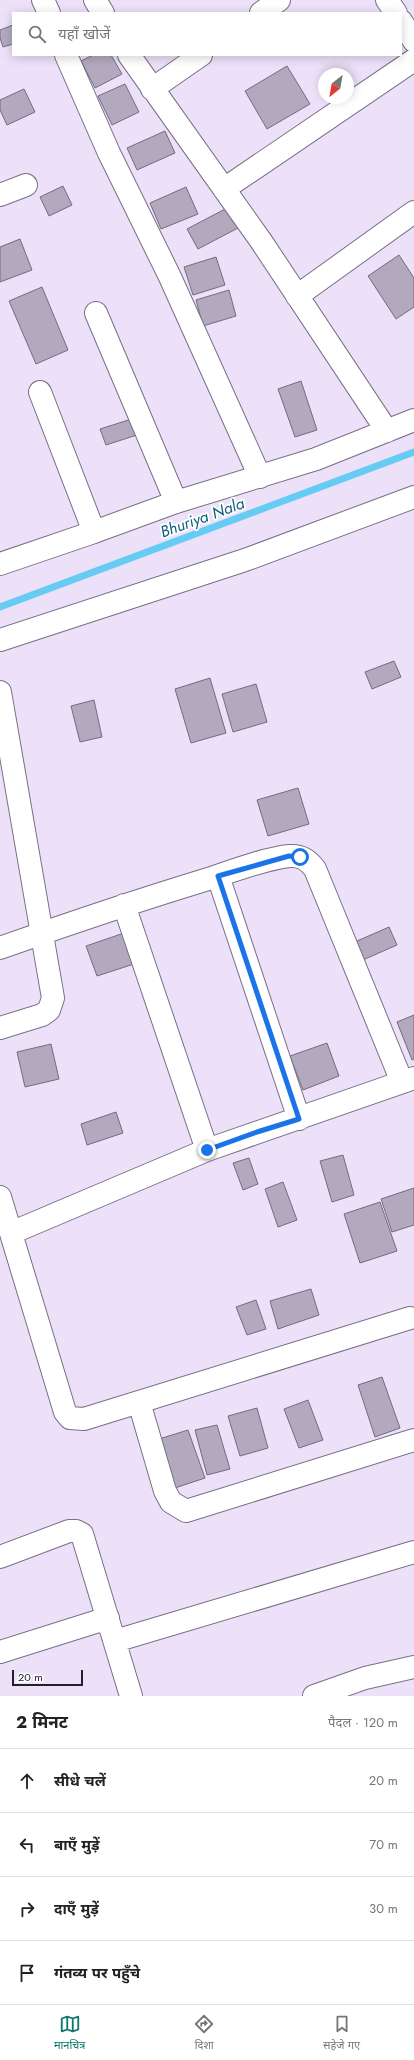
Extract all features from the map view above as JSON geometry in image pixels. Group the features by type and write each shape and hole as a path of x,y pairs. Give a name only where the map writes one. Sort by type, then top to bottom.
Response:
{"street":[{"path":"43,0 48,12"},
{"path":"95,0 102,12"},
{"path":"262,12 279,0"},
{"path":"387,0 395,12"},
{"path":"402,23 414,41"},
{"path":"66,56 109,153 170,277 260,477"},
{"path":"130,56 261,241 387,431"},
{"path":"152,89 200,56"},
{"path":"224,189 414,60"},
{"path":"0,195 26,185"},
{"path":"297,296 414,212"},
{"path":"96,313 176,502"},
{"path":"40,392 94,532"},
{"path":"0,564 176,502 260,477 414,420"},
{"path":"0,640 245,560 414,497"},
{"path":"0,692 53,998 49,1010 42,1015 0,1028"},
{"path":"0,948 124,904 289,856 300,857 308,861 315,869 408,1080 207,1150 12,1233"},
{"path":"218,876 299,1119"},
{"path":"124,904 207,1150"},
{"path":"0,1197 65,1412 70,1418 84,1419 410,1318"},
{"path":"139,1402 165,1491 171,1502 186,1511 414,1440"},
{"path":"0,1557 69,1531 76,1531 82,1534 131,1696"},
{"path":"115,1641 414,1552"},
{"path":"0,1652 108,1618"},
{"path":"314,1696 365,1678 414,1667"}],"building":[{"path":"12,25 12,44 3,47 0,38 0,30"},
{"path":"91,56 112,56 122,74 95,88 81,61"},
{"path":"287,66 310,104 267,129 245,91"},
{"path":"125,84 139,112 112,125 98,96"},
{"path":"24,89 35,112 7,125 0,110 0,100"},
{"path":"165,131 175,153 137,170 127,148"},
{"path":"63,186 72,205 49,216 40,197"},
{"path":"186,187 198,214 161,229 150,203"},
{"path":"227,208 238,228 198,249 187,229"},
{"path":"20,239 32,270 0,282 0,247"},
{"path":"399,255 414,278 414,307 396,319 368,276"},
{"path":"216,257 225,285 193,295 184,267"},
{"path":"42,287 68,350 36,364 9,301"},
{"path":"229,290 236,316 203,326 196,300"},
{"path":"301,381 317,430 295,437 278,389"},
{"path":"138,417 143,433 106,445 100,429"},
{"path":"394,661 401,677 372,689 365,672"},
{"path":"210,678 226,733 191,743 175,689"},
{"path":"256,684 267,722 233,732 222,694"},
{"path":"94,700 102,737 80,742 71,706"},
{"path":"298,788 309,824 268,836 257,800"},
{"path":"389,927 397,945 356,963 348,945"},
{"path":"127,932 137,963 97,976 86,946"},
{"path":"414,1015 414,1059 412,1060 397,1022"},
{"path":"327,1043 339,1076 303,1090 290,1056"},
{"path":"51,1044 59,1079 25,1087 17,1052"},
{"path":"116,1112 123,1133 87,1145 81,1124"},
{"path":"343,1155 354,1195 332,1202 320,1161"},
{"path":"249,1158 258,1184 243,1190 233,1163"},
{"path":"283,1182 297,1220 278,1227 265,1189"},
{"path":"414,1188 414,1225 392,1232 381,1199"},
{"path":"380,1202 397,1251 360,1263 344,1214"},
{"path":"311,1289 319,1315 278,1329 270,1301"},
{"path":"256,1300 266,1329 247,1335 236,1307"},
{"path":"382,1377 400,1428 375,1437 358,1385"},
{"path":"308,1400 323,1440 299,1448 284,1409"},
{"path":"257,1408 268,1448 240,1456 228,1416"},
{"path":"217,1425 230,1469 207,1475 195,1430"},
{"path":"188,1430 205,1478 175,1488 159,1439"}],"waterway":[{"name":"Bhuriya Nala","path":"0,607 414,452"}],"route":[{"path":"207,1150 299,1119 218,876 289,856 300,857"}]}
